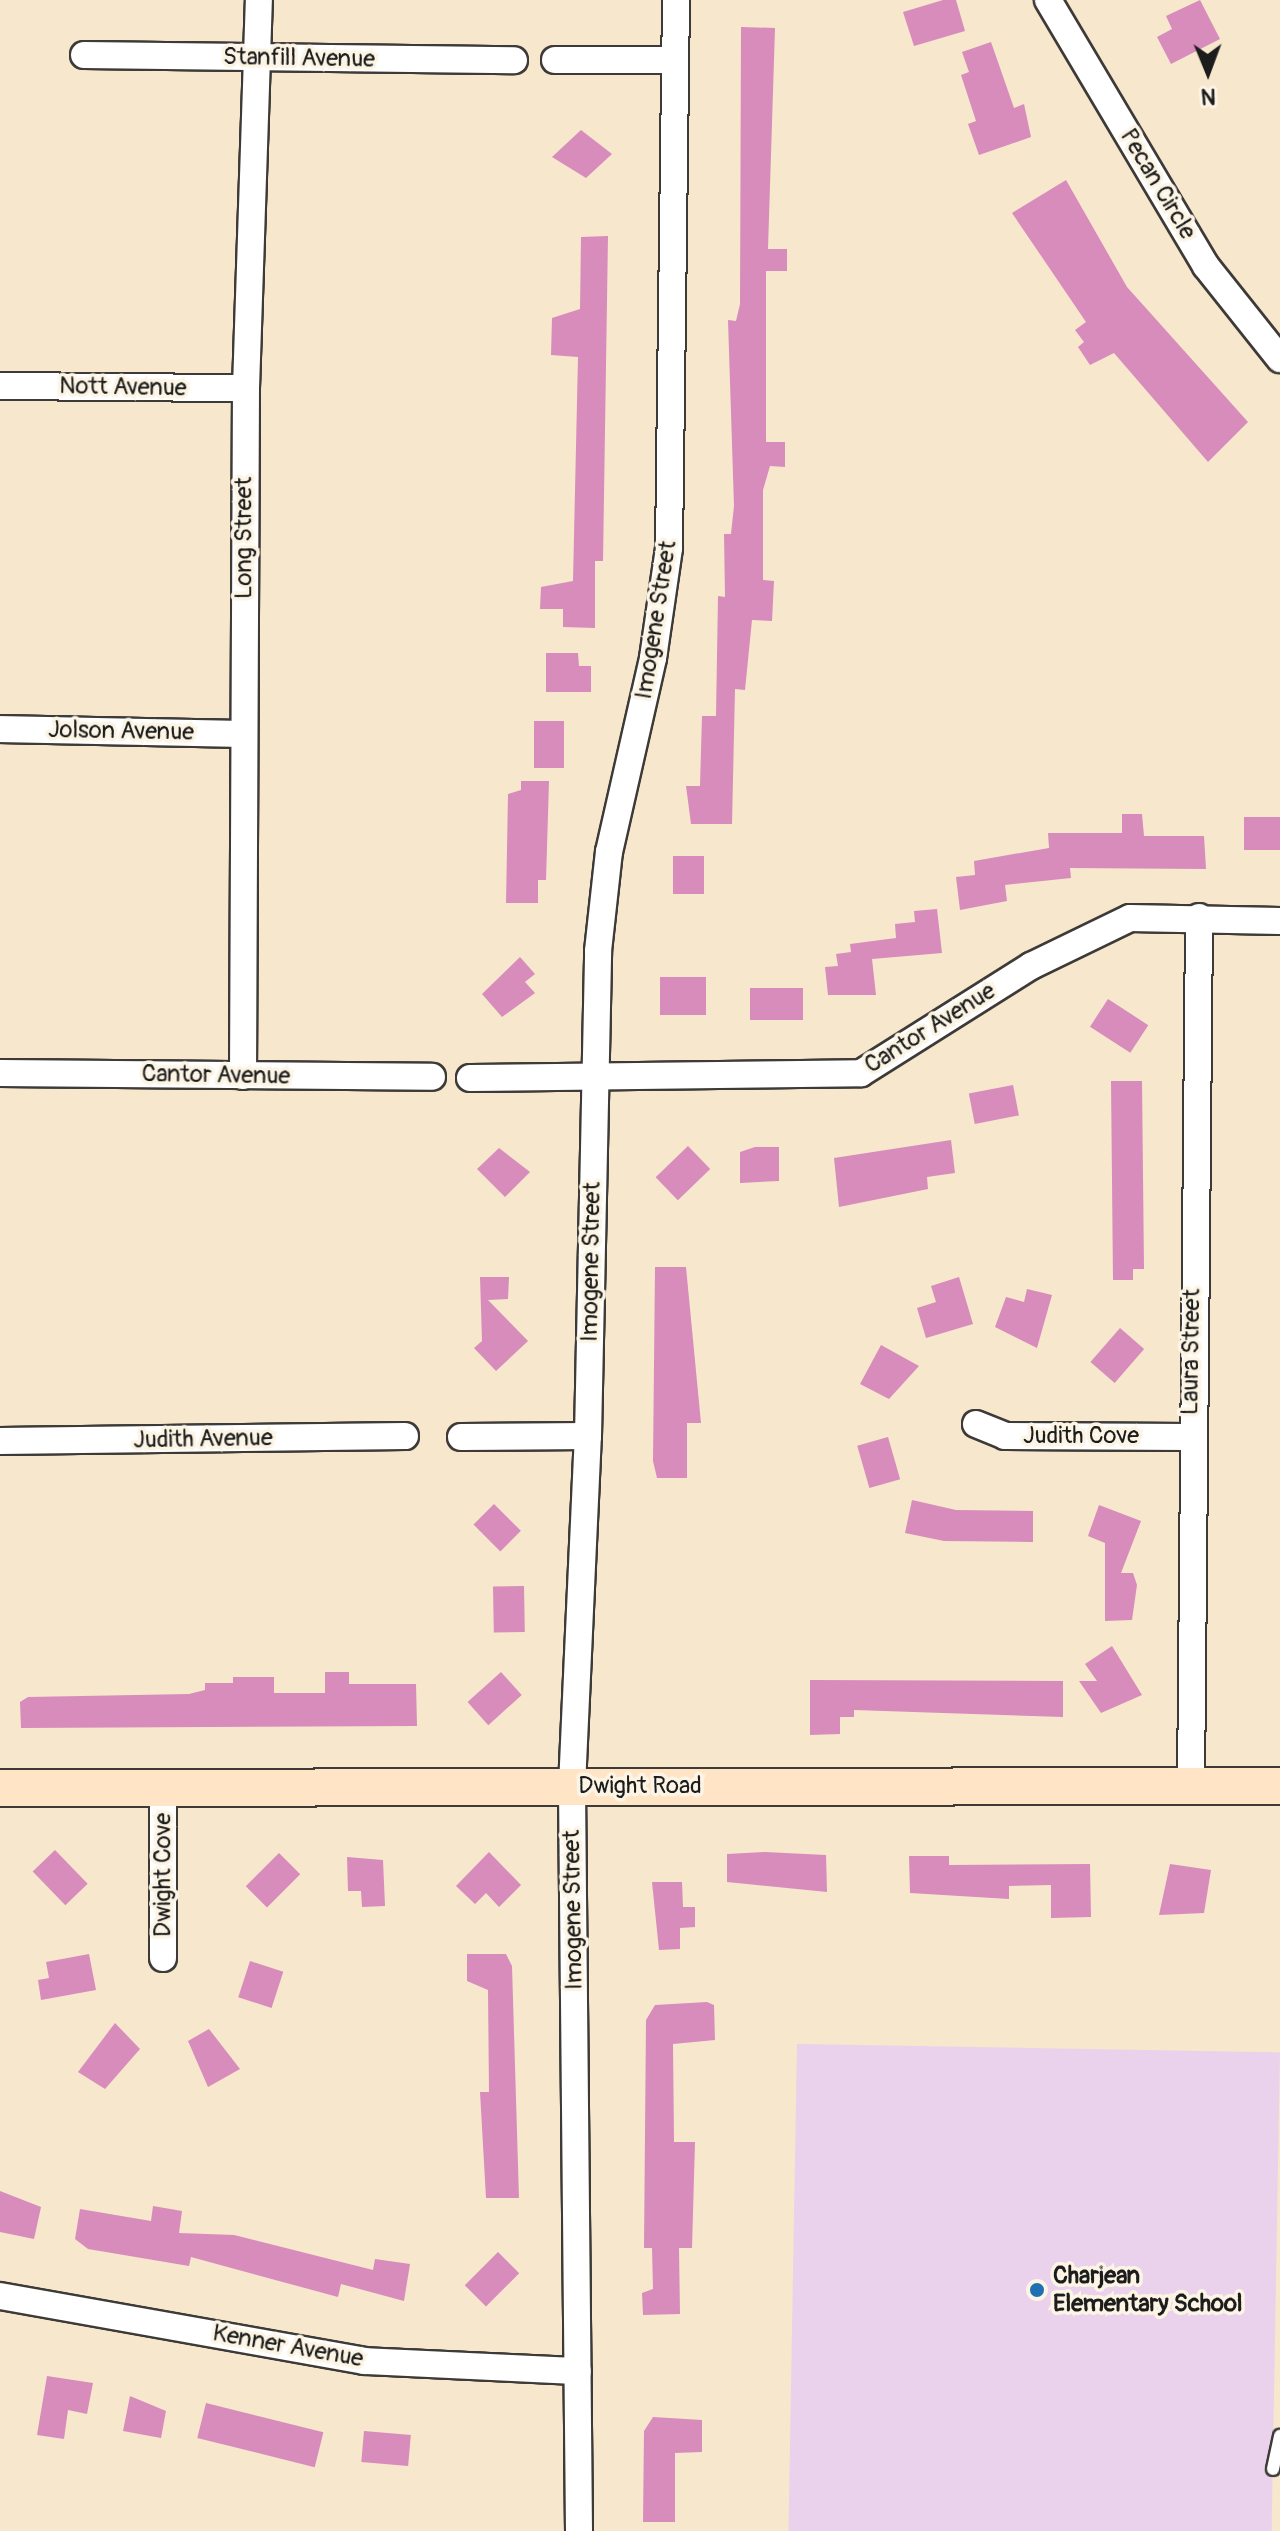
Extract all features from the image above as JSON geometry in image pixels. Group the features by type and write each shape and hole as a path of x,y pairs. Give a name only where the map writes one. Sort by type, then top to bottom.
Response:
{"street":[{"name":"Long Street","path":"243,1076 246,388 259,0"},
{"name":"Imogene Street","path":"579,2531 572,1786 588,1436 593,1080 605,878 669,548 676,0"},
{"name":"Pecan Circle","path":"1048,0 1206,266 1280,359"},
{"name":"Stanfill Avenue","path":"84,55 514,60"},
{"path":"555,60 675,60"},
{"name":"Nott Avenue","path":"0,386 246,388"},
{"name":"Jolson Avenue","path":"0,729 243,734"},
{"name":"Laura Street","path":"1191,1786 1189,1437 1199,917"},
{"name":"Cantor Avenue","path":"470,1078 593,1080 861,1073 1031,966 1130,918 1280,921"},
{"name":"Cantor Avenue","path":"0,1073 432,1077"},
{"name":"Judith Cove","path":"976,1424 1005,1436 1189,1437"},
{"name":"Judith Avenue","path":"0,1441 405,1436"},
{"path":"461,1437 588,1436"},
{"name":"Dwight Road","path":"0,1788 163,1791 572,1786 1280,1786"},
{"name":"Dwight Cove","path":"163,1791 163,1958"},
{"name":"Kenner Avenue","path":"0,2296 364,2361 578,2371"}],"lane":[{"path":"1273,2469 1280,2436"}],"shaded area":[{"name":"Charjean Elementary School","path":"797,2044 1280,2052 1272,2531 789,2531"}],"building":[{"path":"943,0 956,0 965,31 914,46 903,12"},
{"path":"1200,0 1220,39 1171,64 1157,37 1172,29 1166,16"},
{"path":"741,27 775,28 768,249 787,249 787,271 766,271 766,442 785,442 785,467 770,466 763,490 763,580 774,581 772,621 752,620 745,690 735,689 732,824 691,824 686,786 700,786 702,716 716,716 718,596 725,597 724,534 731,534 734,506 728,320 736,321 740,304"},
{"path":"991,42 1014,108 1024,104 1031,137 979,155 968,124 976,121 961,75 969,72 962,52"},
{"path":"581,130 612,154 586,178 552,157"},
{"path":"1066,180 1127,287 1248,422 1208,462 1114,353 1090,365 1078,347 1084,342 1075,330 1086,322 1012,213"},
{"path":"608,236 603,561 595,561 595,628 563,627 563,609 540,609 541,587 573,581 578,357 551,355 552,318 580,309 581,237"},
{"path":"546,653 578,653 579,666 591,666 591,692 546,692"},
{"path":"534,721 564,721 564,768 534,768"},
{"path":"521,781 549,781 546,880 538,880 538,903 506,903 508,794 521,790"},
{"path":"1122,814 1142,814 1144,836 1204,836 1206,869 1070,868 1071,878 1005,885 1007,901 960,910 956,877 975,875 974,861 1049,848 1048,833 1122,833"},
{"path":"1244,817 1280,817 1280,850 1244,850"},
{"path":"673,856 704,856 704,894 673,894"},
{"path":"937,909 942,953 872,959 876,995 828,995 825,967 838,966 836,954 851,952 850,944 896,938 895,924 915,922 914,911"},
{"path":"520,957 535,974 525,982 535,993 502,1017 482,994"},
{"path":"660,977 706,977 706,1015 660,1015"},
{"path":"750,988 803,988 803,1020 750,1020"},
{"path":"1108,999 1148,1025 1130,1053 1090,1027"},
{"path":"1111,1081 1142,1081 1144,1269 1133,1269 1133,1280 1113,1280"},
{"path":"1013,1085 1019,1115 975,1124 969,1094"},
{"path":"951,1140 955,1173 927,1177 928,1189 839,1207 834,1158"},
{"path":"688,1146 710,1169 678,1200 656,1177"},
{"path":"755,1147 779,1147 779,1181 740,1183 740,1152"},
{"path":"499,1148 530,1172 505,1197 477,1169"},
{"path":"655,1267 686,1267 701,1423 687,1423 687,1478 657,1478 653,1461"},
{"path":"480,1277 509,1277 508,1299 488,1300 528,1341 496,1371 474,1348 482,1341"},
{"path":"959,1277 973,1324 926,1338 917,1308 936,1302 931,1286"},
{"path":"1027,1289 1052,1295 1037,1348 995,1327 1006,1297 1024,1302"},
{"path":"1120,1328 1144,1349 1115,1383 1090,1362"},
{"path":"881,1345 919,1366 889,1399 860,1384"},
{"path":"888,1437 900,1479 869,1488 857,1446"},
{"path":"912,1500 956,1510 1033,1511 1033,1542 944,1541 905,1533"},
{"path":"494,1504 521,1531 500,1551 473,1525"},
{"path":"1099,1505 1141,1521 1121,1573 1133,1573 1137,1585 1132,1620 1105,1621 1105,1543 1088,1536"},
{"path":"524,1586 525,1632 494,1633 493,1587"},
{"path":"1112,1646 1142,1695 1101,1713 1079,1681 1097,1681 1085,1664"},
{"path":"325,1672 349,1672 349,1684 416,1684 417,1726 21,1728 20,1702 28,1697 189,1694 205,1690 205,1683 233,1683 233,1677 274,1677 274,1693 325,1693"},
{"path":"501,1672 522,1695 488,1725 468,1702"},
{"path":"810,1680 1063,1681 1063,1717 854,1710 854,1717 840,1717 840,1734 810,1735"},
{"path":"55,1850 88,1884 65,1905 33,1872"},
{"path":"489,1852 521,1885 499,1907 486,1893 475,1904 456,1886"},
{"path":"279,1853 300,1874 267,1907 246,1886"},
{"path":"727,1854 826,1855 827,1892 727,1882"},
{"path":"909,1856 949,1856 949,1865 1090,1864 1091,1917 1051,1918 1051,1885 1009,1886 1009,1899 910,1893"},
{"path":"347,1857 383,1860 385,1906 362,1907 361,1891 348,1891"},
{"path":"1170,1864 1211,1870 1204,1913 1159,1915"},
{"path":"652,1882 682,1882 683,1907 695,1907 695,1927 680,1928 680,1949 659,1950"},
{"path":"89,1954 96,1990 41,2000 38,1980 49,1978 46,1962"},
{"path":"467,1954 506,1954 512,1966 519,2198 486,2198 480,2092 489,2092 488,1990 467,1981"},
{"path":"250,1961 283,1972 272,2008 238,1997"},
{"path":"707,2002 714,2005 715,2040 673,2044 674,2142 695,2142 692,2248 679,2248 680,2314 643,2315 642,2293 653,2289 652,2248 644,2248 646,2020 655,2005"},
{"path":"115,2023 140,2049 105,2089 78,2072"},
{"path":"209,2029 240,2069 208,2087 188,2041"},
{"path":"0,2191 41,2207 34,2239 0,2232"},
{"path":"153,2206 182,2211 179,2233 234,2235 373,2270 375,2259 410,2264 404,2301 341,2284 338,2297 191,2257 189,2266 88,2249 75,2239 80,2209 151,2221"},
{"path":"498,2252 519,2273 486,2306 465,2285"},
{"path":"47,2376 93,2383 87,2414 68,2410 64,2439 37,2435"},
{"path":"130,2396 166,2411 161,2438 123,2431"},
{"path":"206,2403 323,2432 315,2467 197,2438"},
{"path":"653,2417 702,2420 702,2452 675,2453 675,2522 643,2522 644,2431"},
{"path":"364,2431 411,2435 408,2466 361,2462"}],"place":[{"name":"Charjean Elementary School","path":"1037,2290"}]}
